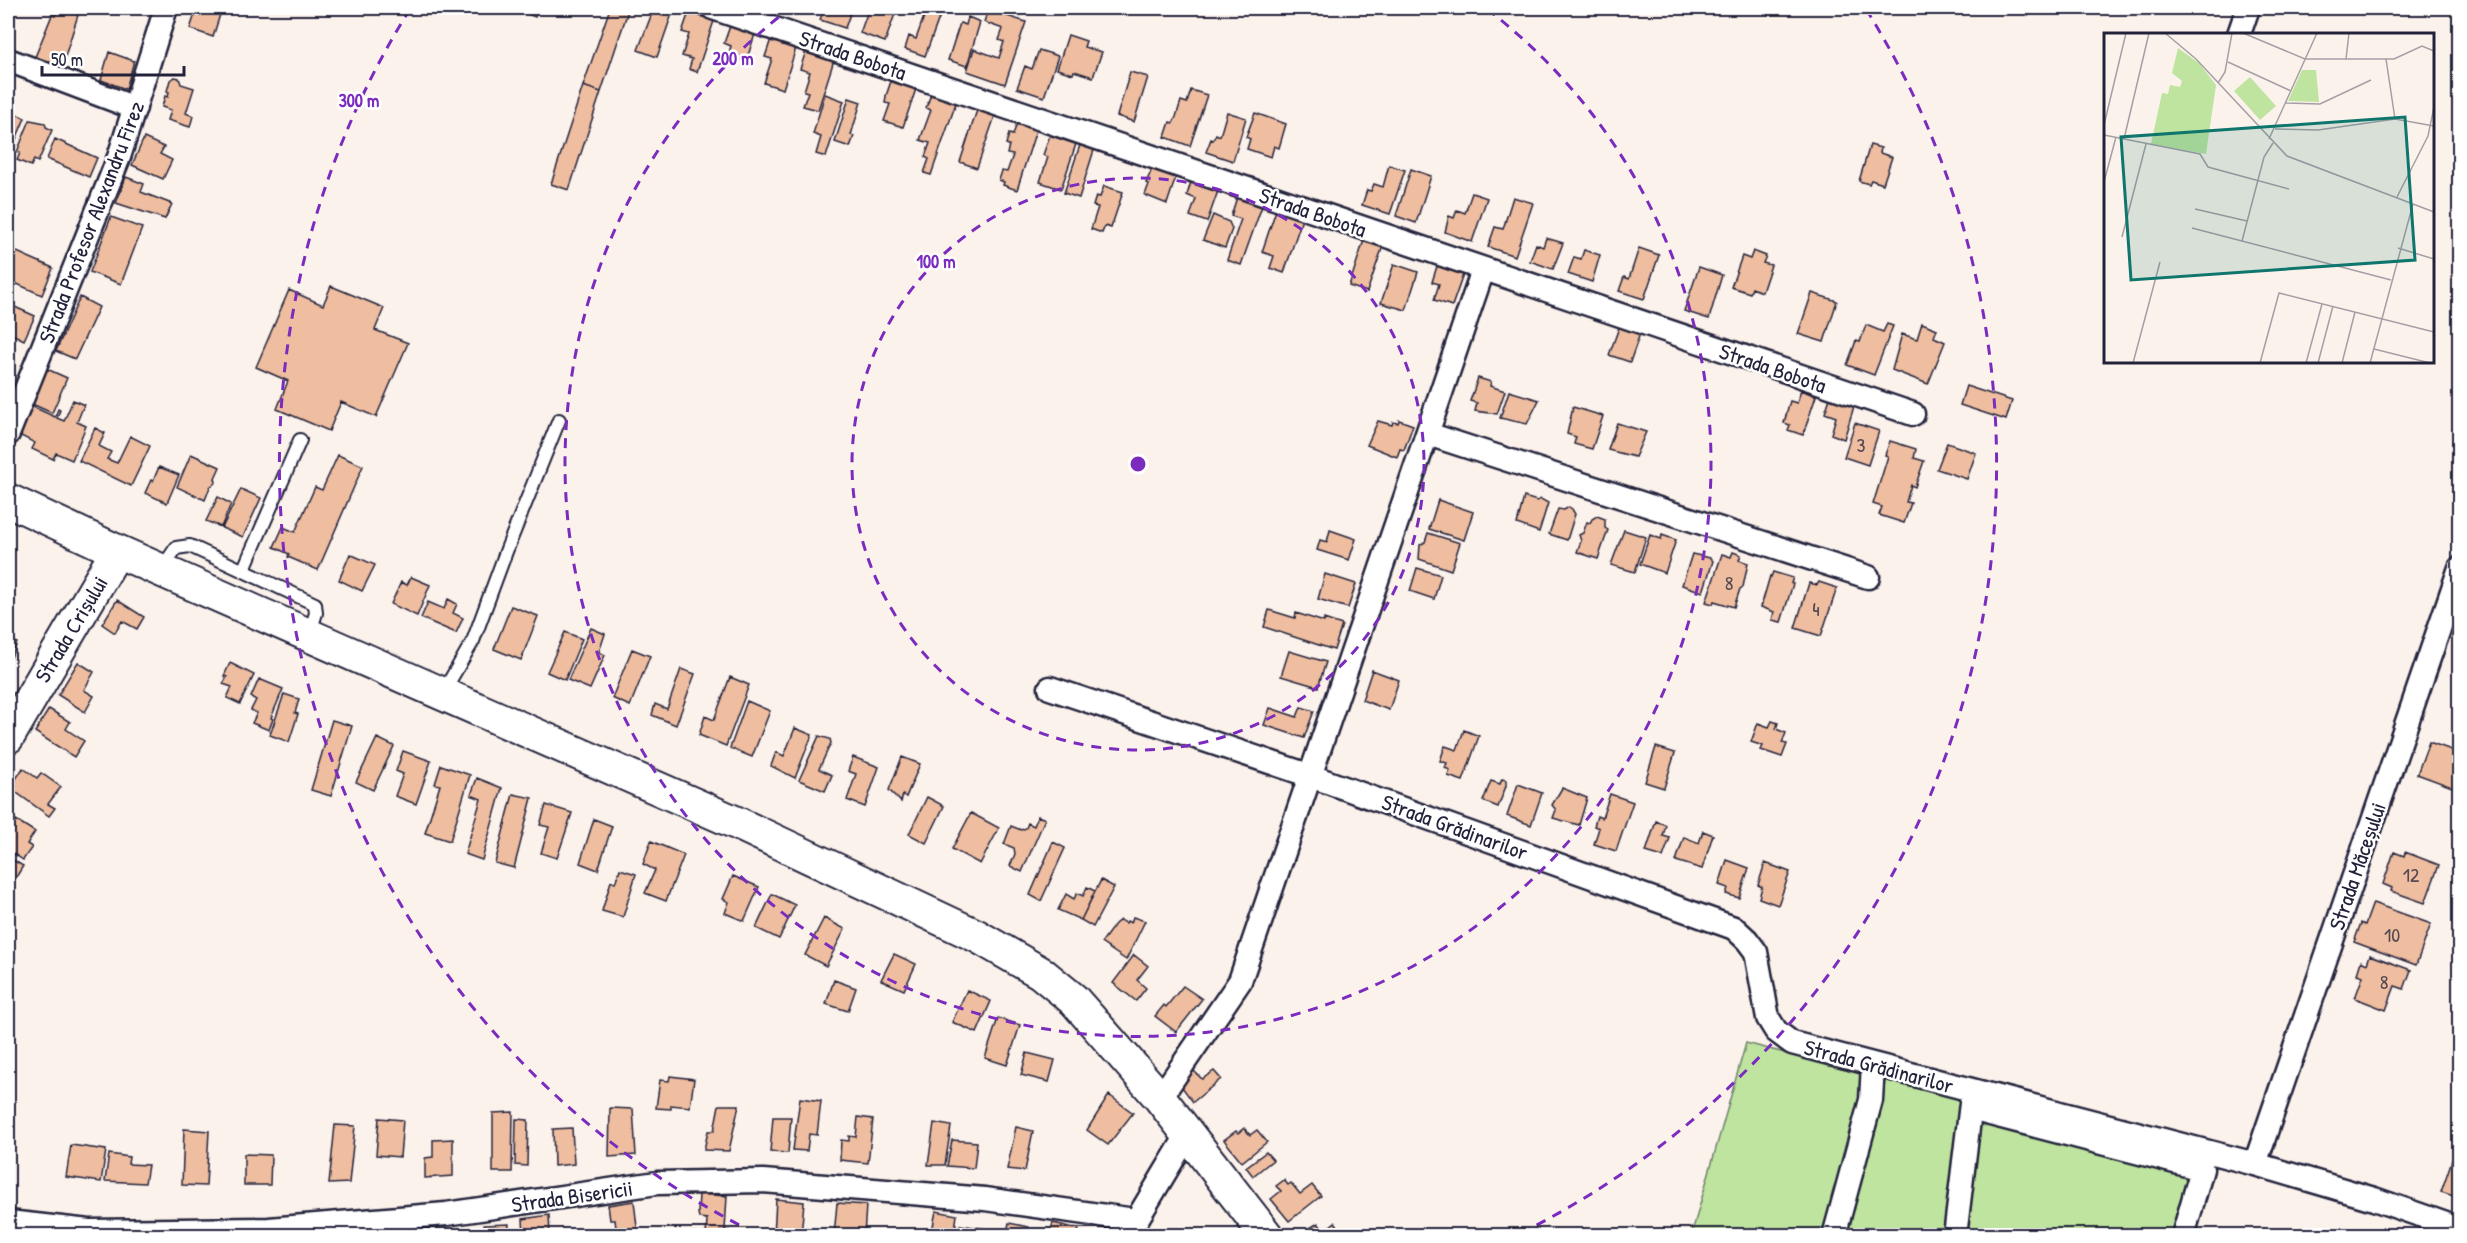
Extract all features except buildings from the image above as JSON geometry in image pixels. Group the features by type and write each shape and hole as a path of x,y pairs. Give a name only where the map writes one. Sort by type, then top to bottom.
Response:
{"main road":[{"path":"8,500 161,571 739,824 977,936 1012,955 1041,973 1074,1000 1160,1098 1267,1236"},
{"name":"Strada Crișului","path":"8,737 117,551"}],"street":[{"name":"Strada Profesor Alexandru Firez","path":"8,434 119,157 166,8"},
{"name":"Strada Bobota","path":"713,8 1913,414"},
{"path":"2239,33 2248,8"},
{"path":"8,60 135,108"},
{"path":"1160,1098 1240,981 1483,270"},
{"path":"1428,434 1868,577"},
{"name":"Strada Măceșului","path":"2255,1164 2460,568"},
{"name":"Strada Grădinarilor","path":"1050,688 1311,776 1734,928 1756,952 1768,1018 1776,1031 1792,1043 1873,1065 1972,1100 2255,1164 2374,1199 2447,1229"},
{"path":"1834,1236 1871,1100 1873,1065"},
{"path":"1955,1236 1972,1100 2202,1168 2183,1236"},
{"path":"1131,1228 1188,1134"},
{"name":"Strada Bisericii","path":"8,1222 90,1233 269,1229 446,1214 657,1183 763,1180 985,1199 1131,1228"}],"lane":[{"path":"441,695 473,641 559,420"},
{"path":"243,571 300,440"},
{"path":"161,571 176,548 184,546 243,571 315,604 316,613 309,636"}],"green space":[{"path":"1746,1043 2213,1164 2192,1235 1691,1236"}]}
